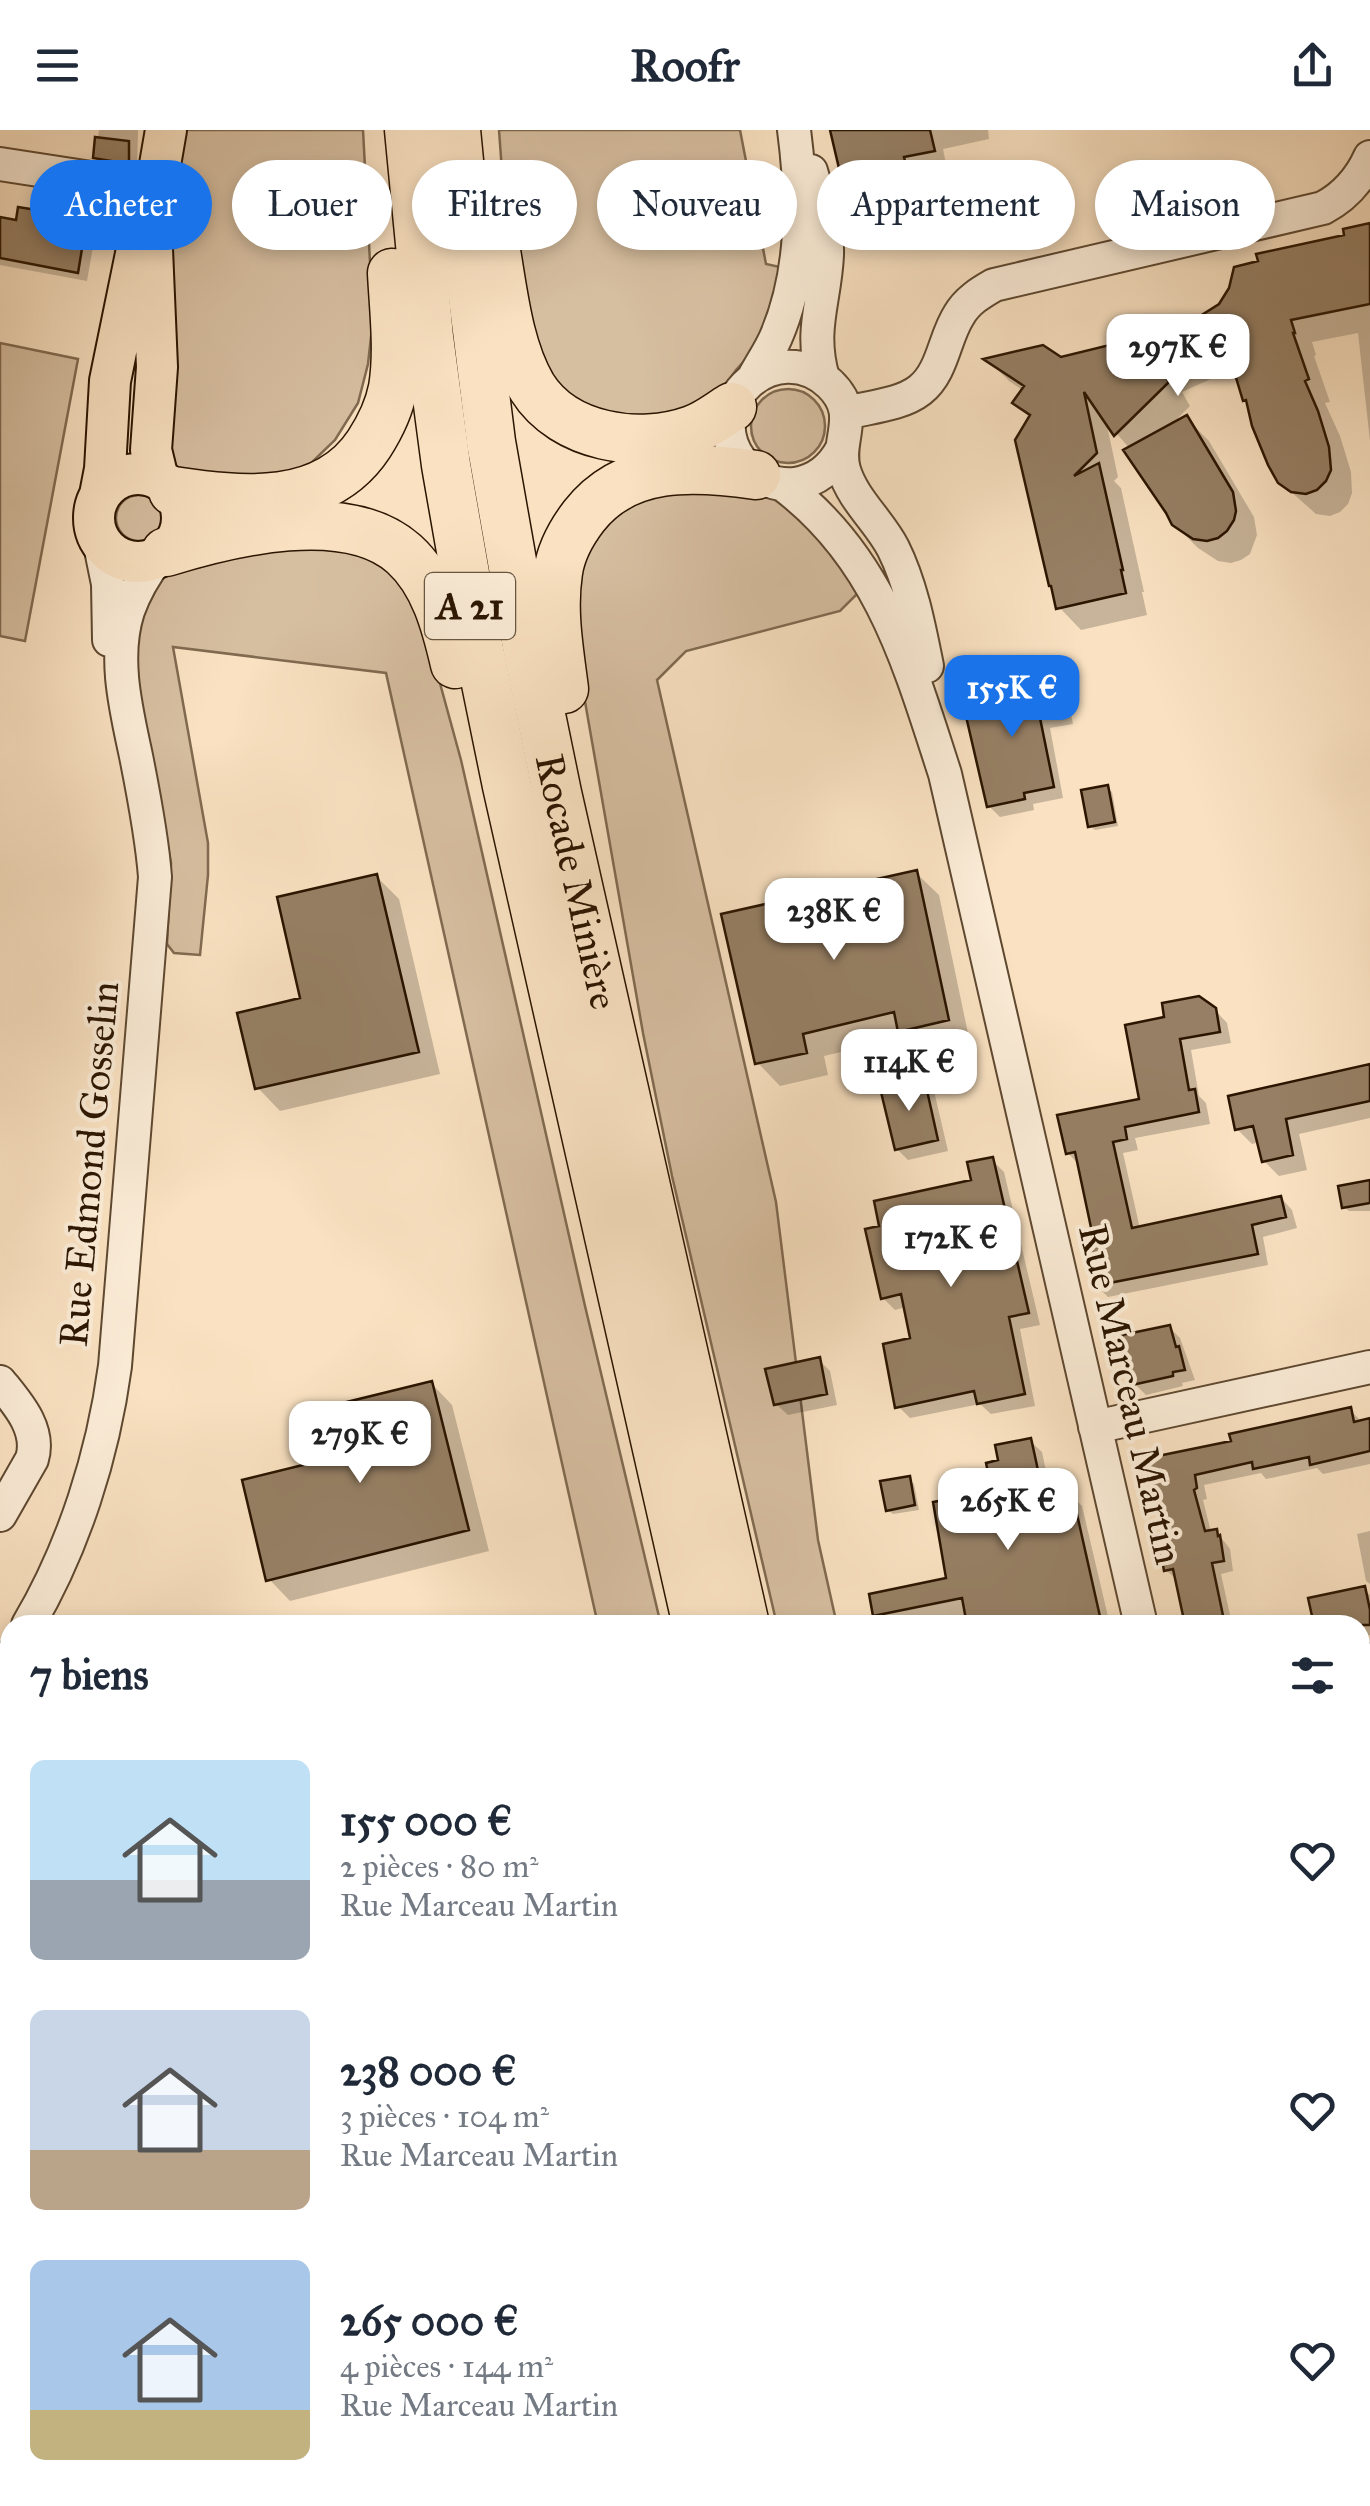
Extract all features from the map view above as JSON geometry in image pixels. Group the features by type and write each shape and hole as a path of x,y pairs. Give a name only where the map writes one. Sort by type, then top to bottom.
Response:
{"highway":[{"path":"165,485 242,499 304,492 337,478 352,466 377,432 389,404 395,370 386,130"},
{"name":"Rocade Minière","path":"408,130 429,337 464,570 507,786 695,1615"},
{"name":"Rocade Minière","path":"456,130 476,332 510,560 616,1059 743,1615"},
{"path":"478,130 513,334 524,371 539,396 574,425 607,436 661,438 691,430 743,392"},
{"path":"616,1059 557,628 556,586 564,548 593,505 618,486 647,474 677,469 717,470 769,480"},
{"path":"162,554 202,541 311,524 382,540 413,563 427,583 448,634 510,908 572,1076"}],"main road":[{"path":"161,160 166,130"},
{"path":"136,250 116,347 108,400 105,469 93,521 100,540 113,554 145,562 162,554 178,536 181,523 181,509 165,485 151,450 156,386 153,250"},
{"path":"100,495 116,480 130,474 144,474 165,485"}],"street":[{"path":"743,392 788,306 796,265 800,187 797,130"},
{"path":"797,130 826,237 826,270 816,328 823,378"},
{"path":"743,392 770,369 789,366 823,378 835,390 846,413 900,399 925,386 937,368 960,312 970,300 994,285 1322,208 1344,194 1370,158"},
{"path":"0,164 30,169"},
{"name":"Rue Marceau Martin","path":"743,392 729,424 734,449 743,464 804,500 852,554 874,588 904,650 945,774"},
{"name":"Rue Marceau Martin","path":"846,413 842,465 850,486 892,546 910,596 934,698 945,774 1138,1615"},
{"path":"769,480 800,483 817,476 832,465 842,449"},
{"name":"Rue Edmond Gosselin","path":"33,1615 86,1491 115,1366 155,877 124,698 110,651 108,584 100,540"},
{"name":"Rue Edmond Gosselin","path":"124,698 122,646 128,613 139,585 162,554"},
{"path":"1095,1427 1370,1367"},
{"path":"0,1382 28,1420 35,1449 0,1515"}],"shaded area":[{"path":"183,130 363,130 365,160 232,160 232,250 369,250 373,319 358,403 335,440 305,469 269,485 183,474 171,462 162,275 166,250 212,250 212,160 179,160"},
{"path":"499,130 740,130 746,160 597,160 597,250 763,250 766,264 784,268 759,345 716,398 690,415 626,421 577,402 548,376 520,285 514,250 577,250 577,160 501,160"},
{"path":"0,343 78,359 25,641 0,636"},
{"path":"788,389 814,400 825,426 814,452 788,463 762,452 751,426 762,400"},
{"path":"733,483 776,500 817,526 861,590 840,611 686,651 657,680 776,1202 818,1540 835,1615 775,1615 672,1176 643,1033 580,673 579,567 597,531 639,498"},
{"path":"139,495 155,502 162,518 155,534 139,541 123,534 116,518 123,502"},
{"path":"287,539 380,560 405,584 424,625 461,760 659,1615 596,1615 386,673 173,647 208,843 208,875 200,955 174,953 167,944 171,863 130,644 149,592 169,572"}],"building":[{"path":"830,130 930,130 935,151 904,157 905,160 837,160"},
{"path":"95,137 129,141 129,160 93,158"},
{"path":"18,207 30,209 30,250 82,250 78,273 0,258 0,217 16,220"},
{"path":"1370,223 1370,304 1291,320 1309,379 1305,381 1329,447 1331,470 1326,481 1306,494 1291,492 1278,483 1252,426 1225,341 1161,369 1169,382 1114,436 1084,392 1097,453 1074,476 1099,463 1126,593 1056,609 1015,440 1030,415 1012,403 1024,386 983,359 1043,345 1061,357 1159,333 1158,325 1200,316 1219,304 1229,288 1234,267 1258,261 1256,254 1344,235 1343,229"},
{"path":"1187,415 1233,492 1234,520 1218,538 1207,541 1193,539 1172,525 1123,450"},
{"path":"1057,681 1063,713 1040,718 1054,787 1024,793 1025,799 987,807 962,699"},
{"path":"1108,785 1115,822 1088,827 1081,790"},
{"path":"917,870 949,1020 898,1032 894,1012 803,1034 807,1053 755,1064 721,914"},
{"path":"377,874 419,1052 255,1089 237,1013 300,998 277,897"},
{"path":"1199,996 1216,1008 1220,1032 1180,1039 1189,1090 1195,1089 1199,1112 1125,1127 1127,1139 1113,1142 1132,1228 1281,1196 1286,1217 1252,1225 1258,1254 1094,1286 1084,1239 1093,1237 1075,1152 1066,1154 1057,1115 1139,1099 1125,1025 1164,1017 1162,1003"},
{"path":"1370,1064 1370,1101 1286,1119 1293,1155 1262,1162 1253,1126 1235,1130 1228,1096"},
{"path":"924,1077 938,1140 895,1150 880,1088"},
{"path":"993,1157 1029,1313 1009,1317 1025,1394 977,1404 974,1391 895,1408 883,1344 910,1338 901,1294 881,1299 865,1229 879,1226 874,1201 971,1180 967,1162"},
{"path":"1370,1180 1370,1203 1342,1208 1338,1186"},
{"path":"1170,1325 1185,1370 1132,1385 1122,1335"},
{"path":"820,1357 827,1394 774,1405 765,1369"},
{"path":"432,1381 469,1530 266,1581 242,1480 319,1461 306,1412"},
{"path":"1351,1407 1354,1422 1370,1418 1370,1451 1310,1465 1309,1457 1253,1469 1252,1462 1195,1475 1194,1490 1205,1531 1217,1529 1220,1535 1224,1561 1212,1563 1223,1615 1183,1615 1173,1569 1164,1571 1160,1547 1167,1546 1148,1458 1231,1441 1229,1434"},
{"path":"1031,1438 1044,1498 1072,1492 1100,1615 965,1615 962,1598 873,1615 869,1594 946,1578 933,1502 992,1491 986,1463 998,1460 995,1445"},
{"path":"910,1476 915,1505 886,1511 880,1481"},
{"path":"1365,1586 1370,1615 1312,1615 1308,1598"}]}
